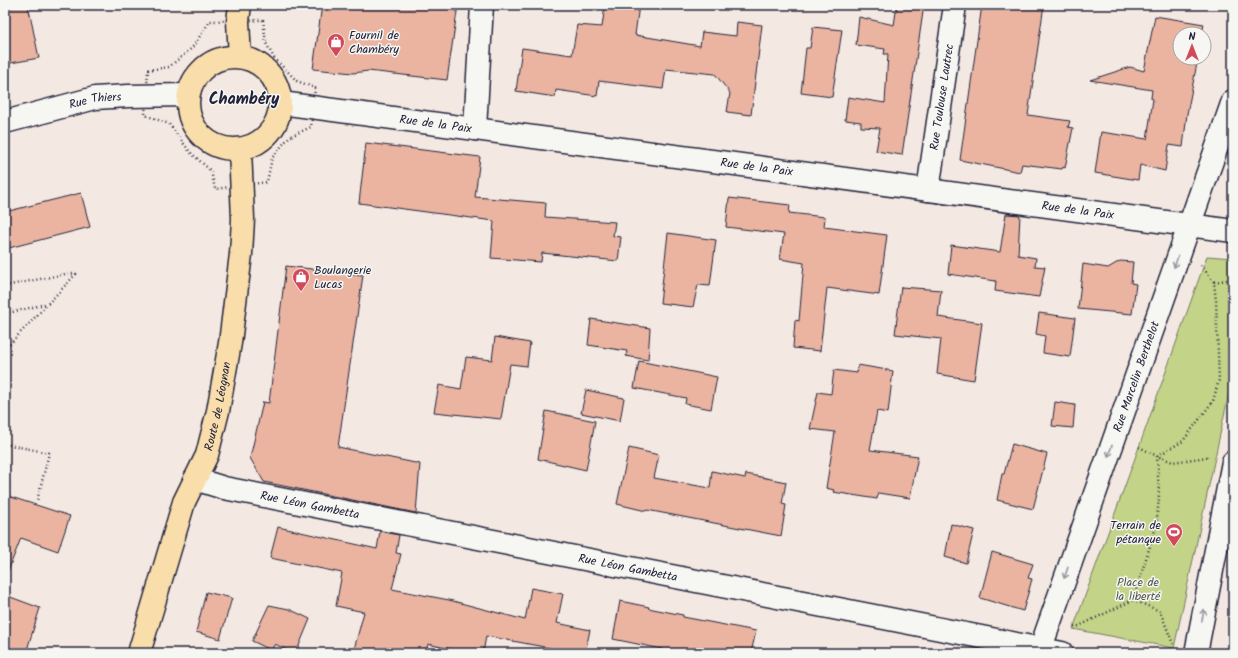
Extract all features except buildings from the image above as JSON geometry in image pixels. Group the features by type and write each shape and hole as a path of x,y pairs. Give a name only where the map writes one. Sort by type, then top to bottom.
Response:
{"main road":[{"path":"239,13 240,57"},
{"path":"226,57 240,57 259,64 273,78 279,90 281,103 279,116 273,128 264,138 253,146 240,149 226,148 212,144 201,135 192,124 188,110 188,96 192,82 201,70 213,62 226,57"},
{"name":"Route de Léognan","path":"139,653 184,502 207,455 218,411 230,342 241,254 243,219 240,149"}],"street":[{"path":"474,129 482,5"},
{"name":"Rue Toulouse Lautrec","path":"928,190 955,5"},
{"name":"Rue Thiers","path":"5,122 95,98 188,96"},
{"name":"Rue Marcelin Berthelot","path":"1042,644 1233,101"},
{"name":"Rue de la Paix","path":"281,103 1233,231"},
{"path":"1196,653 1233,462"},
{"name":"Rue Léon Gambetta","path":"195,479 224,488 1042,644 1062,653"}],"path":[{"path":"239,13 262,20 266,43 274,58 297,81 315,88 311,127 290,137 272,158 267,182 215,189 211,171 190,152 169,124 146,115 148,70 169,67 192,48 210,22 239,13"},
{"path":"1157,456 1183,441 1213,401 1219,380 1214,282 1199,262 1179,256"},
{"path":"5,286 65,274 76,274 5,349"},
{"path":"1214,282 1233,279"},
{"path":"5,314 49,303"},
{"path":"5,444 49,453 36,500"},
{"path":"1139,447 1173,462 1207,457 1211,459"},
{"path":"1042,644 1132,600 1156,527 1160,498 1157,456"},
{"path":"1132,600 1160,611 1174,648"}],"green space":[{"name":"Place de la liberté","path":"1207,256 1233,258 1233,374 1174,648 1073,629 1139,447"}],"place":[{"name":"Fournil de Chambéry","path":"336,57"},
{"name":"Boulangerie Lucas","path":"301,292"},
{"name":"Terrain de pétanque","path":"1174,547"}],"district":[{"name":"Chambéry","path":"244,98"}]}
